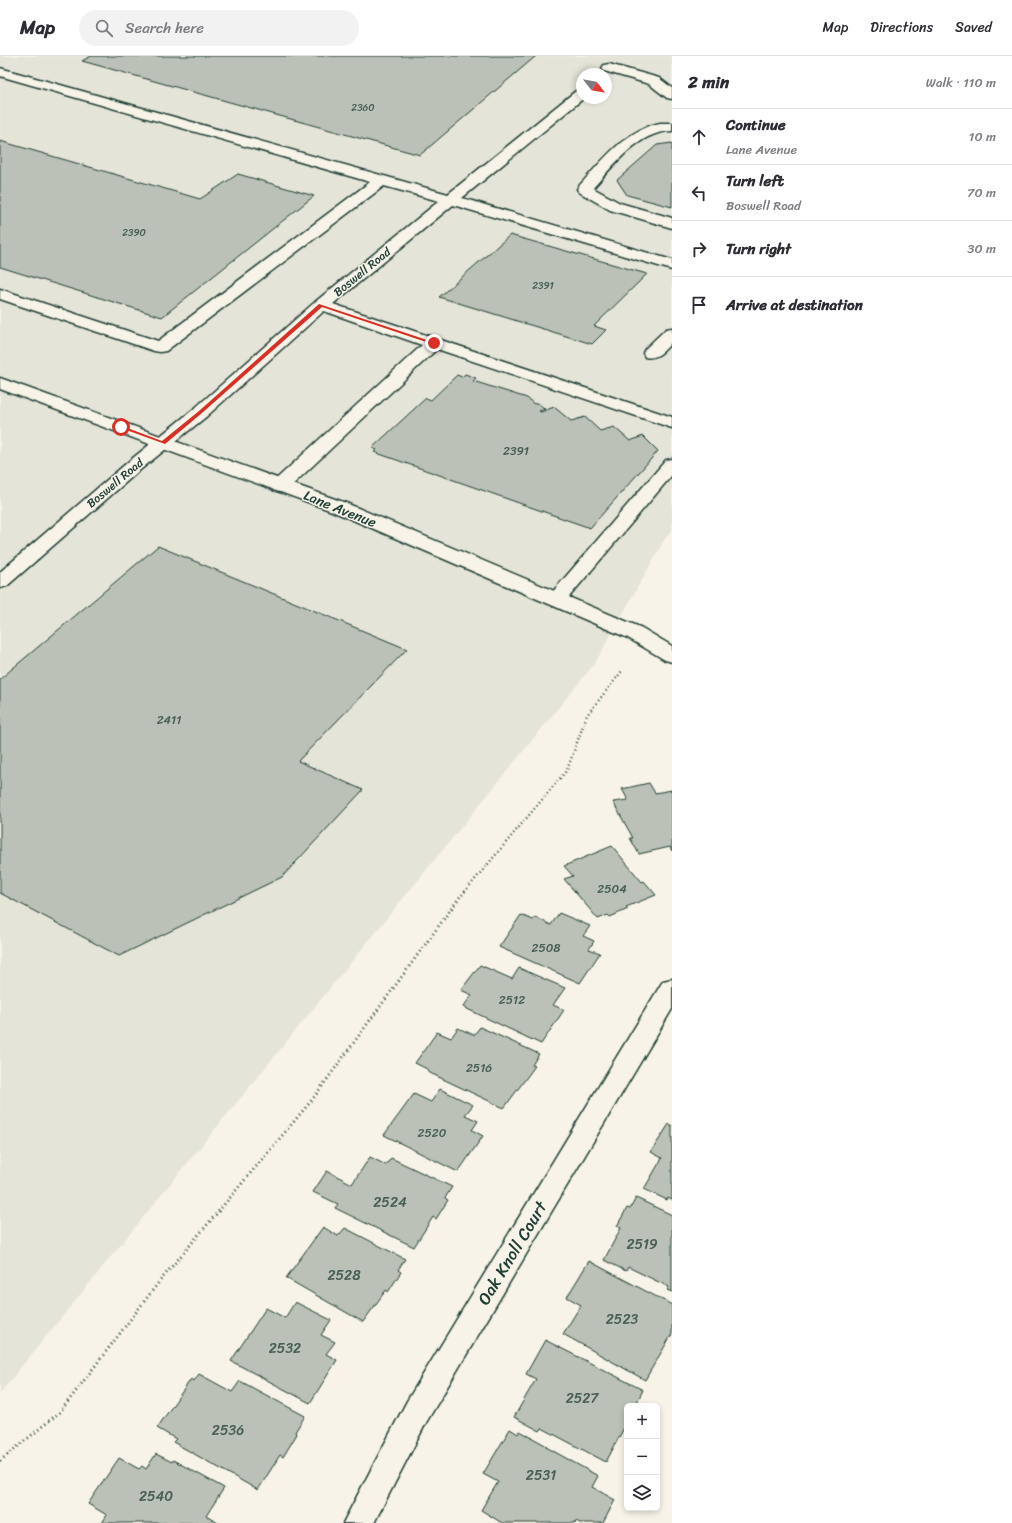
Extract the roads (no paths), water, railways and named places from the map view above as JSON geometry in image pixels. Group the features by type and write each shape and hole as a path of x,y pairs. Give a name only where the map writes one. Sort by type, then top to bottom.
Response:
{"street":[{"path":"609,68 622,56"},
{"path":"0,72 382,180 672,266"},
{"path":"612,72 654,81 672,95"},
{"name":"Boswell Road","path":"0,582 200,412 321,305 576,98"},
{"path":"667,112 665,127 647,132 611,159 584,189 598,200 624,210 672,223"},
{"path":"0,294 160,347 382,180"},
{"path":"321,305 672,423"},
{"path":"651,353 672,333"},
{"path":"280,486 434,343"},
{"name":"Lane Avenue","path":"0,383 346,510 635,633 672,655"},
{"path":"557,600 672,464"},
{"name":"Oak Knoll Court","path":"358,1523 417,1411 672,988"}]}
